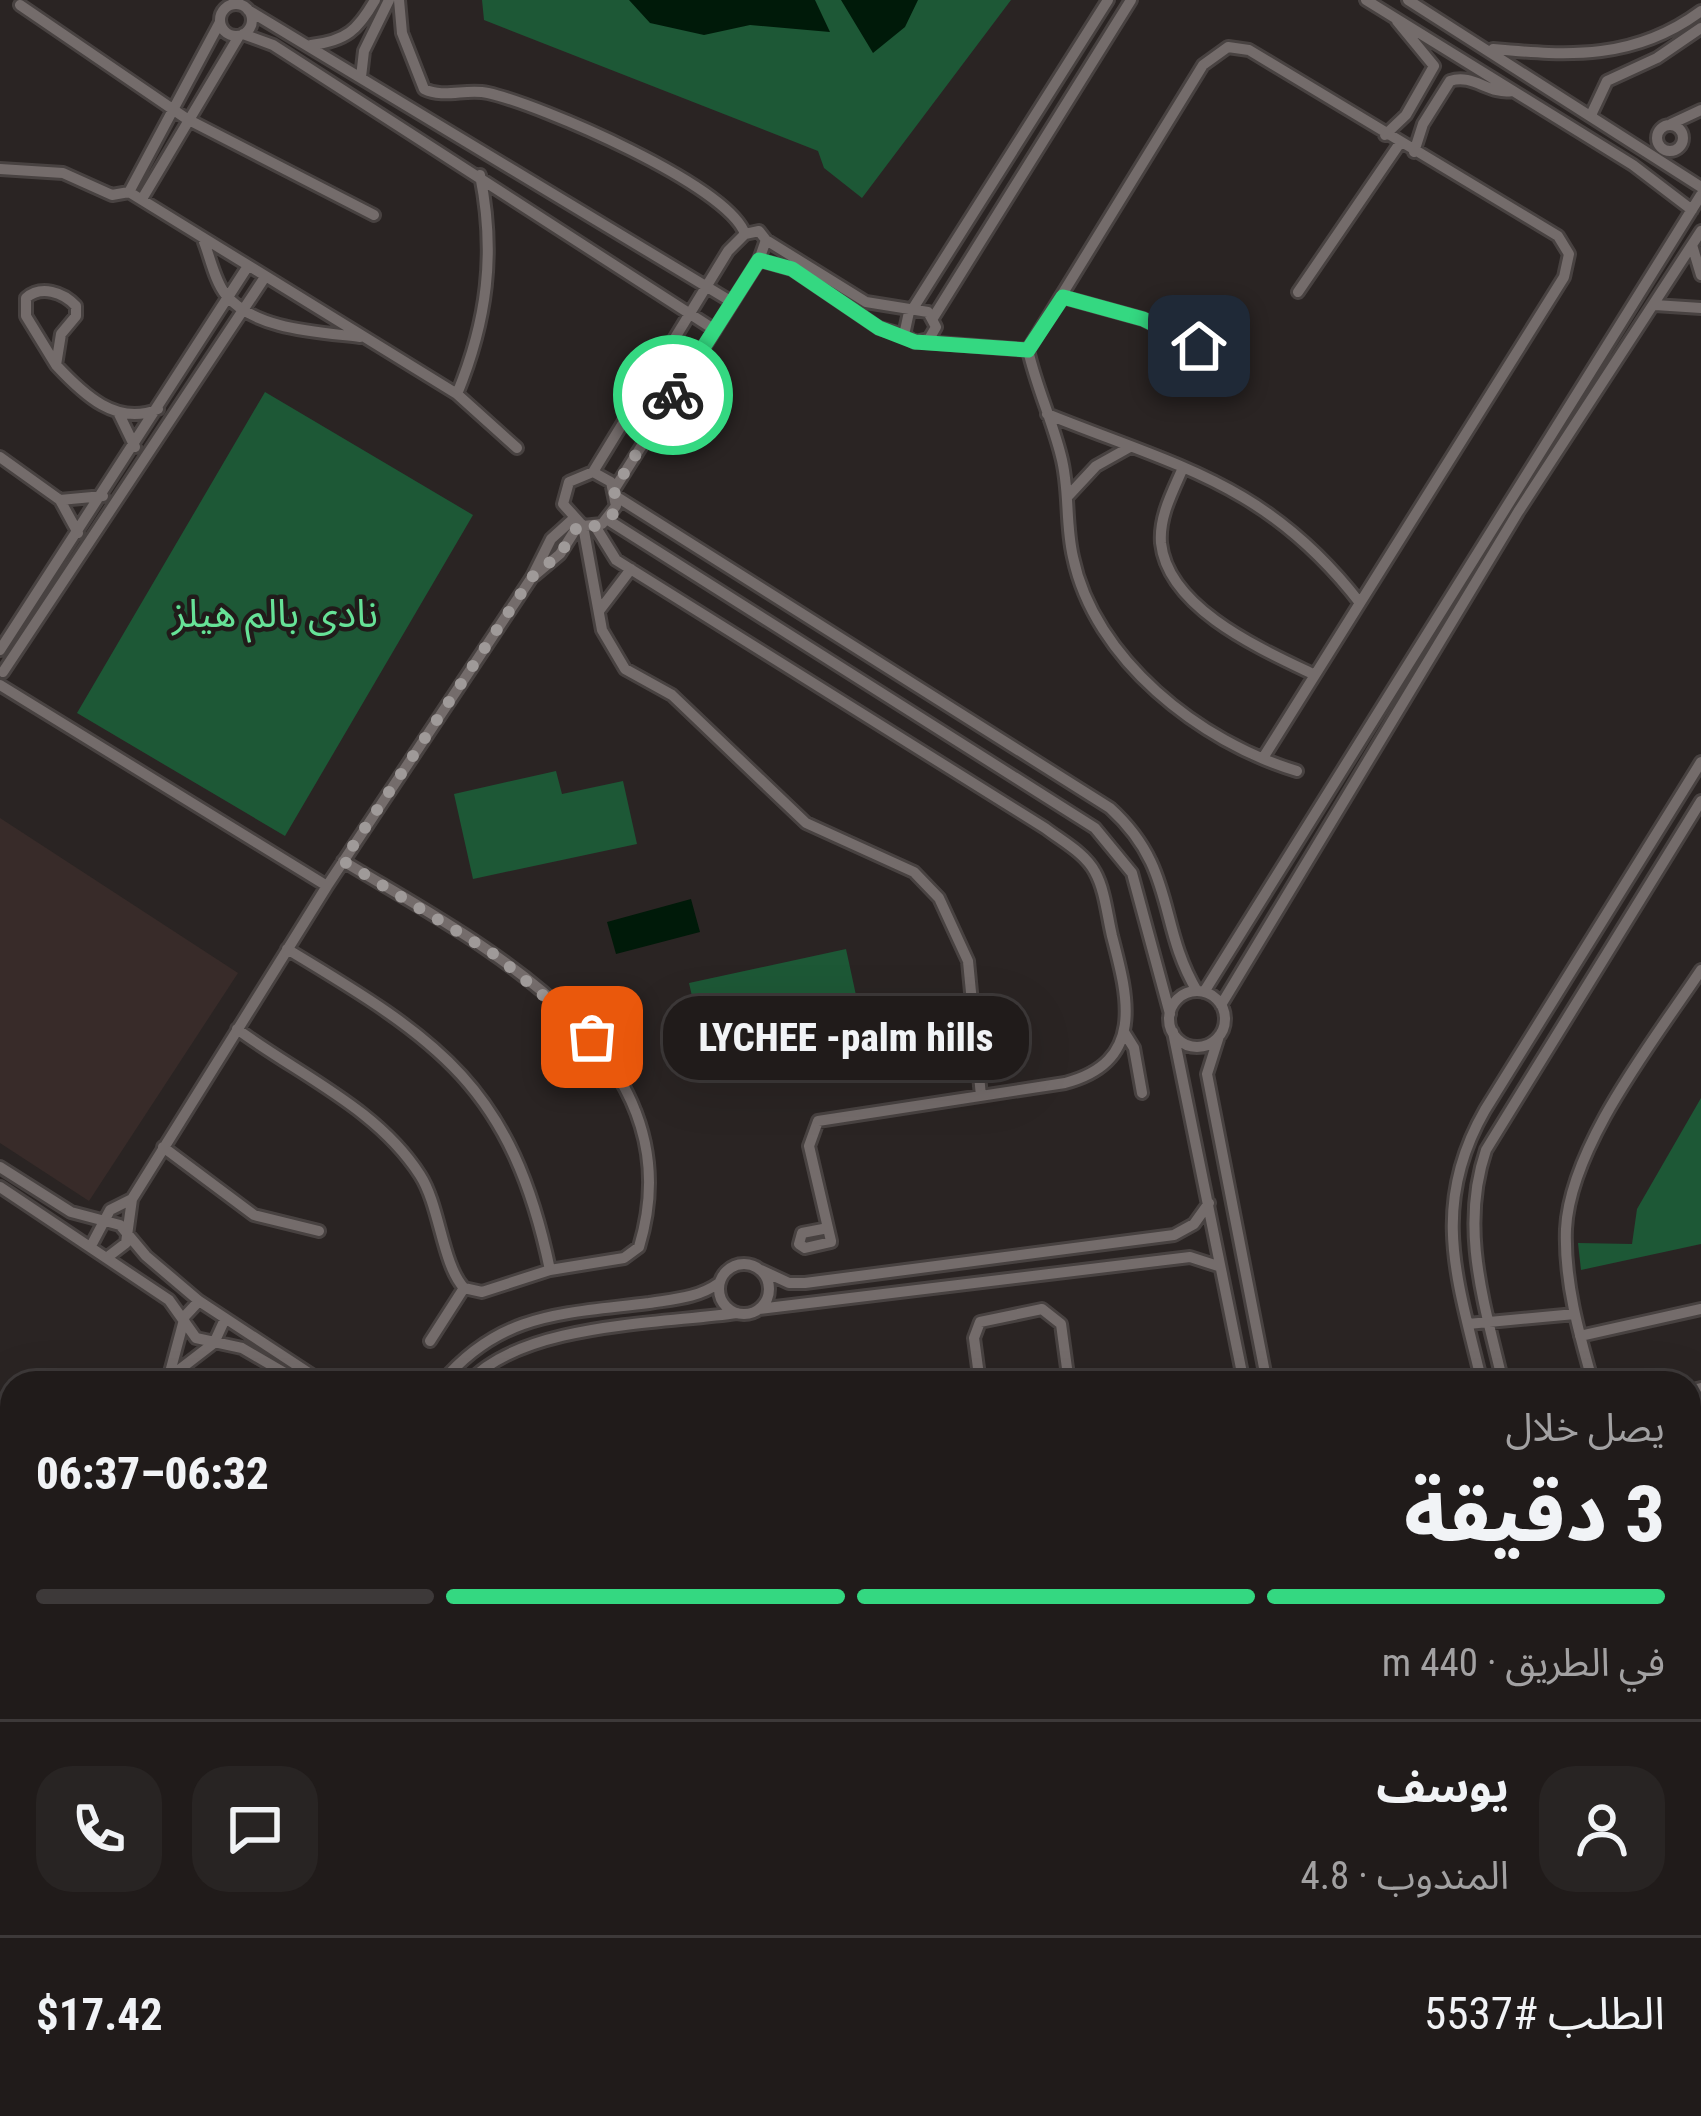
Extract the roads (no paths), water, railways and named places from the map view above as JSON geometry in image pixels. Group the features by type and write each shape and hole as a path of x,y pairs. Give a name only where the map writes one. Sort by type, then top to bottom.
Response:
{"street":[{"path":"209,0 227,33 273,45 480,174 715,330"},
{"path":"311,45 344,39 357,30 375,0"},
{"path":"361,77 364,51 388,0"},
{"path":"399,0 402,33 424,89 436,94 489,93 638,151 733,213 745,234"},
{"path":"904,335 910,311 1108,0"},
{"path":"925,342 934,332 934,318 1131,0"},
{"path":"1366,0 1643,172 1692,210"},
{"path":"1170,1014 1182,995 1200,991 1701,191 1592,115 1408,0"},
{"path":"20,4 187,119 374,215"},
{"path":"129,192 221,18 240,5"},
{"path":"240,5 732,302"},
{"path":"142,200 187,119 251,23 240,5"},
{"path":"1385,134 1406,115 1426,86 1432,61 1406,37 1396,18"},
{"path":"1489,49 1599,55 1630,48 1699,20"},
{"path":"1592,115 1607,81 1657,58 1699,20"},
{"path":"376,26 402,33"},
{"path":"1263,758 1569,266 1566,244 1558,236 1250,50 1218,50 1203,65 1028,350 1069,495 1068,525 1081,586 1112,646 1189,714 1263,758 1297,771"},
{"path":"1414,152 1423,124 1450,81 1464,78 1496,92 1513,91"},
{"path":"1426,86 1431,93 1441,93"},
{"path":"1701,112 1682,142 1669,151 1660,146 1659,131 1701,112"},
{"path":"1406,115 1416,116 1423,124"},
{"path":"1668,125 1680,130 1682,142"},
{"path":"1298,292 1400,143"},
{"path":"1643,172 1650,154"},
{"path":"0,169 63,173 112,194 129,192 458,394 517,448"},
{"path":"1661,185 1663,174 1673,170"},
{"path":"458,394 486,301 489,215 480,174"},
{"path":"828,1228 809,1146 818,1121 1079,1079 1104,1064 1124,1032 1128,1008 1101,889 1082,855 616,560 582,524 564,492 575,477 593,472 707,285 745,234 759,231 766,240 866,302 934,318"},
{"path":"1221,1005 1518,512 1701,231"},
{"path":"608,520 616,493 759,260 766,240"},
{"path":"204,242 225,294 242,306 273,323 361,337"},
{"path":"1692,245 1701,275"},
{"path":"759,260 792,269 879,328 925,342 1028,350"},
{"path":"0,650 161,407 225,294 248,266"},
{"path":"265,278 242,306 1,676 327,886"},
{"path":"56,365 61,334 76,316 76,306 59,294 35,292 26,298 24,310 56,365 74,385 119,414 141,415 161,407"},
{"path":"1063,297 1143,319 1199,346"},
{"path":"1655,305 1701,308"},
{"path":"37,336 61,334"},
{"path":"676,340 688,356 698,356"},
{"path":"658,368 680,384"},
{"path":"119,414 135,448"},
{"path":"1047,414 1217,480 1274,513 1360,603"},
{"path":"1069,495 1096,466 1130,447"},
{"path":"0,457 60,500 78,533"},
{"path":"1182,470 1162,519 1161,540 1174,579 1250,640 1315,675"},
{"path":"593,472 616,493 1083,789 1125,822 1150,854 1181,960 1200,991 1221,1005 1225,1021 1207,1073 1265,1371"},
{"path":"60,500 103,496"},
{"path":"1505,504 1518,512"},
{"path":"92,1244 102,1220 132,1199 343,861 532,577 551,539 582,524 608,520 1070,809 1117,849 1132,873 1170,1014 1241,1371"},
{"path":"582,524 607,644 625,668 672,695 806,823 914,872 939,898 968,961 981,1096"},
{"path":"592,580 616,560"},
{"path":"599,611 631,569"},
{"path":"1478,1371 1450,1220 1468,1142 1701,762"},
{"path":"1070,809 1083,789"},
{"path":"1500,1371 1472,1219 1486,1150 1701,801"},
{"path":"343,861 533,982 592,1037 615,1068 642,1138 648,1180 641,1242 623,1258 550,1270 482,1292 464,1288"},
{"path":"287,949 422,1034 472,1083 510,1142 541,1226 550,1270"},
{"path":"1590,1371 1575,1314 1566,1232 1576,1182 1597,1135 1701,970"},
{"path":"237,1029 353,1107 398,1146 426,1185 464,1288"},
{"path":"1124,1032 1134,1048 1142,1093"},
{"path":"1173,1032 1191,1046 1206,1045 1219,1036"},
{"path":"163,1147 254,1215 319,1231"},
{"path":"0,1167 71,1212 120,1225 199,1300 305,1371"},
{"path":"0,1186 169,1300 196,1338 242,1348 281,1371"},
{"path":"0,1202 13,1196"},
{"path":"109,1256 122,1249 128,1236 132,1199"},
{"path":"452,1371 477,1344 514,1325 688,1297 719,1283 733,1266 805,1283 986,1260 1174,1235 1193,1225 1209,1203"},
{"path":"1174,1235 1177,1259"},
{"path":"482,1371 535,1342 736,1313 1177,1259 1218,1266"},
{"path":"986,1260 988,1283"},
{"path":"759,1310 769,1289 760,1270"},
{"path":"719,1283 720,1298 736,1313"},
{"path":"430,1341 464,1288"},
{"path":"169,1371 183,1325 199,1300"},
{"path":"978,1371 974,1338 980,1322 1042,1309 1060,1324 1067,1371"},
{"path":"1580,1336 1701,1309"},
{"path":"1468,1324 1575,1314"},
{"path":"177,1371 214,1343 225,1319"}],"place":[{"name":"LYCHEE -palm hills","path":"592,1037"}],"park label":[{"name":"نادى بالم هيلز","path":"275,614"}]}
